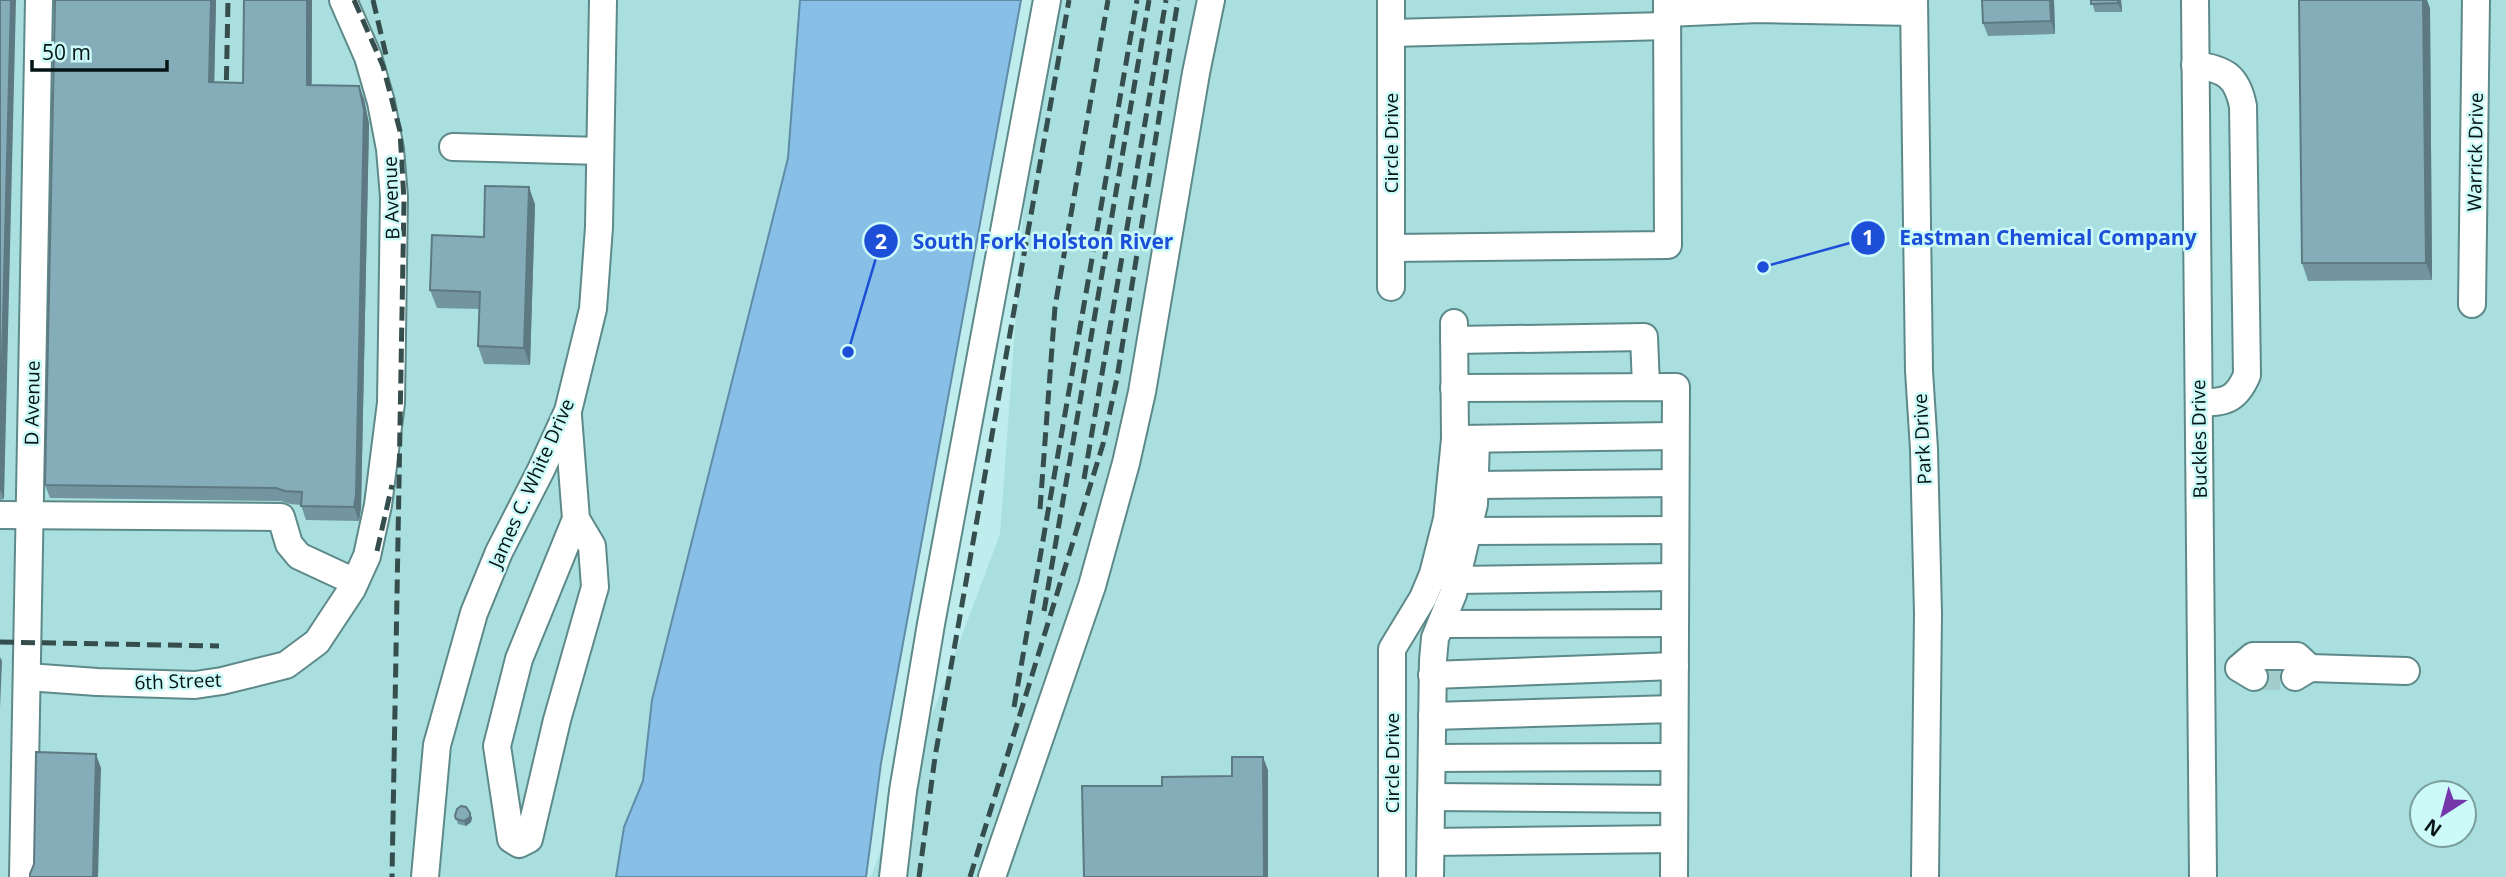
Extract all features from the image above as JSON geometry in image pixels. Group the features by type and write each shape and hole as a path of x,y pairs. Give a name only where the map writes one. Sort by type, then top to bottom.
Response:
{"street":[{"name":"D Avenue","path":"23,877 39,0"},
{"name":"B Avenue","path":"343,0 368,57 381,102 390,149 394,197 391,403"},
{"name":"James C. White Drive","path":"425,877 437,745 474,613 499,552 568,411 593,309 597,265 603,0"},
{"path":"892,877 903,791 929,637 1047,0"},
{"path":"992,877 1092,586 1126,463 1142,392 1194,87 1212,0"},
{"name":"Circle Drive","path":"1391,0 1391,287"},
{"name":"Buckles Drive","path":"2195,0 2203,877"},
{"name":"Warrick Drive","path":"2472,304 2476,0"},
{"path":"1391,33 1667,13 1914,6"},
{"name":"Park Drive","path":"1914,6 1919,371 1928,613 1925,877"},
{"path":"1391,248 1668,245 1667,13"},
{"path":"2195,65 2218,68 2228,75 2239,87 2243,106 2247,375 2241,389 2230,399 2199,403"},
{"path":"453,147 600,151"},
{"path":"1430,877 1435,638 1456,580 1474,503 1474,485 1454,388 1454,331 1644,337 1646,386"},
{"path":"1454,388 1676,387 1674,877"},
{"name":"6th Street","path":"27,677 195,685 222,681 286,664 317,642 355,582 367,556 378,505 391,403"},
{"path":"568,411 576,519 519,659 497,746 511,839 519,844 529,839 557,720 595,587 592,545 576,519"},
{"path":"1465,439 1675,436"},
{"name":"Circle Drive","path":"1392,877 1392,649 1423,598 1433,574 1465,439"},
{"path":"1474,485 1675,483"},
{"path":"0,515 281,517 289,544 299,556 355,582"},
{"path":"1468,531 1675,530"},
{"path":"1456,580 1675,577"},
{"path":"1441,624 1675,623"},
{"path":"2201,667 2247,672 2253,656 2297,656 2302,672 2406,671"},
{"path":"1433,674 1675,667"},
{"path":"1432,716 1674,709"},
{"path":"1432,758 1674,757"},
{"path":"1431,797 1674,799"},
{"name":"D Avenue","path":"7,877 25,806"},
{"path":"1431,842 1674,839"}],"shaded area":[{"path":"0,0 800,0 788,158 652,700 643,782 624,827 616,877 0,877"},
{"path":"800,0 1021,0 881,763 866,877 616,877 624,827 643,781 652,700 788,158"},
{"path":"1039,0 2506,0 2506,877 871,877 1000,534"}],"building":[{"path":"0,0 11,0 0,440"},
{"path":"55,0 211,0 209,82 243,83 244,0 307,0 307,85 359,86 364,110 354,507 301,506 302,492 276,488 45,485"},
{"path":"1982,0 2050,0 2051,21 1983,23"},
{"path":"2091,0 2118,0 2118,3 2091,4"},
{"path":"2299,0 2423,0 2426,263 2302,263"},
{"path":"485,186 529,187 524,348 478,346 480,292 430,290 432,235 484,237"},
{"path":"36,752 96,754 93,877 30,877 34,864"},
{"path":"1232,757 1263,757 1264,877 1084,877 1082,786 1162,786 1162,777 1232,776"},
{"path":"461,806 466,807 470,813 470,817 464,821 456,819 455,816"}],"tunnel":[{"path":"2254,677 2295,677"}],"railway":[{"path":"226,101 228,0"},
{"path":"354,0 383,66 400,131 404,201 392,877"},
{"path":"373,0 386,55"},
{"path":"919,877 935,757 1069,0"},
{"path":"1040,509 1055,307 1108,0"},
{"path":"1014,707 1137,0"},
{"path":"1044,611 1149,0"},
{"path":"1084,479 1166,0"},
{"path":"970,877 1103,444 1117,378 1178,0"},
{"path":"377,551 392,485"},
{"path":"0,642 219,646"}],"place":[{"name":"Eastman Chemical Company","path":"1763,267"},
{"name":"South Fork Holston River","path":"848,352"}]}
